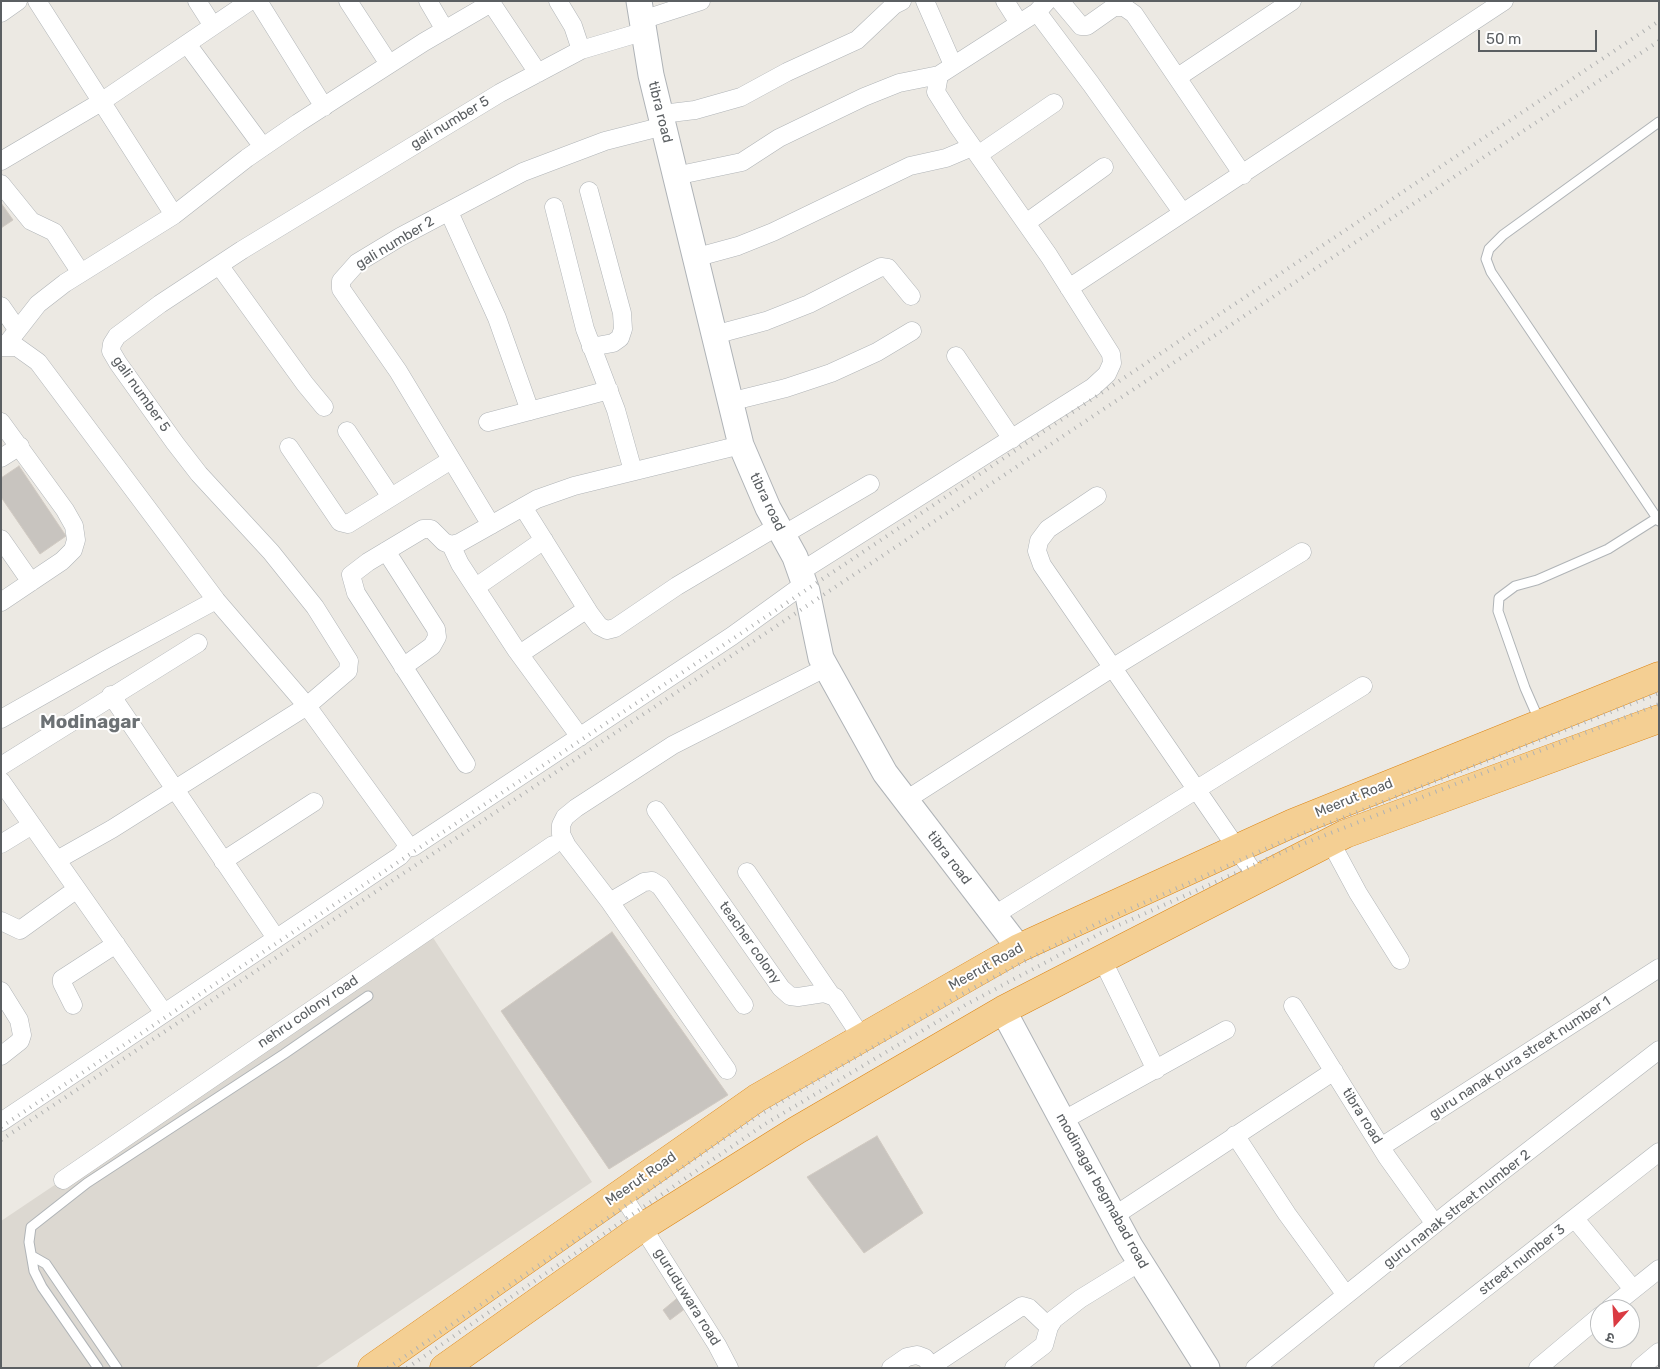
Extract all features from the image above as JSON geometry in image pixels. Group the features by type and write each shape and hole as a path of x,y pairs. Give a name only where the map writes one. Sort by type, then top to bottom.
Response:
{"highway":[{"name":"Meerut Road","path":"372,1368 757,1098 1019,948 1293,823 1659,676"},
{"path":"444,1368 644,1226 797,1130 1003,1010 1345,834 1659,719"}],"street":[{"path":"1,13 18,1"},
{"path":"37,1 174,215"},
{"path":"197,1 213,26"},
{"path":"1,161 101,102 250,1"},
{"path":"258,1 324,106"},
{"path":"348,1 388,64"},
{"path":"428,1 445,30"},
{"path":"558,1 573,26 581,50"},
{"name":"gali number 5","path":"307,706 348,671 349,661 315,607 271,552 199,474 174,443 111,351 112,344 125,328 219,265 500,93 641,18 701,1"},
{"name":"gali number 2","path":"490,525 398,370 341,289 341,282 346,274 357,263 400,237 522,172 663,120 741,97 787,72 857,40 894,5 902,1"},
{"path":"4,346 17,346 38,362 216,600 307,706 410,845 416,846 732,636 802,578 1093,387 1107,374 1112,364 1111,354 1070,288 936,92 946,70 925,1"},
{"path":"1005,1 1019,23"},
{"path":"1060,1 1081,26 1088,26 1114,7 1128,4 1243,175"},
{"path":"1070,288 1182,212 1243,175 1504,1"},
{"path":"4,346 38,304 81,273 174,215 263,147 324,106 388,64 491,2 538,73"},
{"path":"1178,77 1285,3"},
{"path":"675,176 742,162 779,138 864,97 899,83 946,70 1042,7 1091,84 1182,212"},
{"name":"tibra road","path":"641,18 651,76 740,445 780,531 795,557 822,658 884,773 1019,948"},
{"path":"187,44 263,147"},
{"path":"694,258 738,246 773,232 910,166 975,151 1054,103"},
{"path":"1026,223 1104,166"},
{"path":"1,184 31,221 54,232 62,241 81,273"},
{"path":"589,191 622,312 623,329 620,338 612,343 591,348"},
{"path":"554,207 591,348 609,390 633,471"},
{"path":"449,212 497,318 530,411"},
{"path":"219,265 305,384 324,407"},
{"path":"714,335 766,321 810,304 881,267 888,268 911,296"},
{"path":"1,306 17,329"},
{"path":"729,402 786,388 831,372 877,352 912,331"},
{"path":"956,356 1012,439"},
{"path":"488,422 609,390"},
{"path":"1,422 65,510 74,526 76,540 73,550 62,561 1,602"},
{"path":"347,431 391,497"},
{"path":"451,545 523,507 574,486 740,445"},
{"path":"1,458 20,446"},
{"path":"289,447 340,522 348,524 356,521 451,460"},
{"path":"523,507 587,609 599,626 608,630 615,628 677,586 870,484"},
{"path":"1097,496 1048,529 1039,541 1037,551 1042,565 1258,879"},
{"path":"466,764 403,667 352,583 352,575 358,568 424,529 431,528 451,545 520,654 580,737"},
{"path":"1,539 31,582"},
{"path":"476,587 544,540"},
{"path":"386,551 436,629 437,637 432,646 403,667"},
{"path":"906,800 1112,668 1302,552"},
{"path":"1,719 216,600"},
{"path":"520,654 587,609"},
{"path":"1,766 111,695 198,643"},
{"path":"726,1070 610,902 567,846 561,834 561,825 565,816 673,745 826,667"},
{"path":"993,916 1364,686"},
{"path":"111,695 276,938"},
{"path":"57,860 112,829 173,788 307,706"},
{"path":"1,781 164,1013"},
{"path":"223,861 314,802"},
{"name":"teacher colony","path":"656,810 781,988 790,996 798,997 824,993 831,996"},
{"path":"1,844 32,825"},
{"path":"1330,841 1358,893 1400,960"},
{"path":"1,1122 400,856 410,845"},
{"name":"nehru colony road","path":"63,1180 553,845"},
{"path":"747,872 831,996 843,1007 862,1038"},
{"path":"610,902 644,882 652,881 660,886 744,1005"},
{"path":"1,921 20,930 78,889"},
{"path":"73,1005 62,983 62,979 116,944"},
{"path":"1102,959 1156,1070"},
{"name":"guru nanak pura street number 1","path":"1381,1147 1659,968"},
{"path":"1,990 20,1020 22,1035 20,1041 1,1056"},
{"name":"tibra road","path":"1293,1006 1381,1147 1435,1224"},
{"name":"modinagar begmabad road","path":"1003,1010 1114,1216 1203,1366"},
{"path":"1062,1121 1226,1030"},
{"name":"guru nanak street number 2","path":"1255,1368 1435,1224 1659,1050"},
{"path":"1114,1216 1334,1071"},
{"path":"1235,1135 1346,1295"},
{"name":"street number 3","path":"1384,1368 1659,1152"},
{"name":"guruduwara road","path":"622,1193 717,1345 729,1368"},
{"path":"1575,1219 1633,1289"},
{"path":"1014,1368 1044,1345 1049,1327 1054,1319 1080,1299 1140,1262"},
{"path":"1621,1299 1659,1269"},
{"path":"892,1368 907,1357 916,1355 925,1358 933,1367 1022,1306 1029,1308 1049,1327"},
{"path":"1538,1368 1590,1324"},
{"path":"1640,1368 1659,1352"}],"lane":[{"path":"1540,724 1524,688 1498,611 1499,598 1515,586 1537,580 1608,549 1658,520 1491,272 1486,259 1489,249 1503,235 1659,122"},
{"path":"98,1368 42,1287 34,1271 29,1235 36,1221 87,1183 284,1054 368,996"},
{"path":"32,1256 46,1264 117,1368"}],"shaded area":[{"path":"430,933 592,1182 315,1368 1,1368 1,1221"}],"building":[{"path":"1,203 13,220 1,228"},
{"path":"19,466 66,536 40,554 1,497 1,478"},
{"path":"612,932 728,1095 609,1169 501,1011"},
{"path":"877,1136 923,1213 864,1253 807,1177"},
{"path":"681,1295 686,1308 670,1320 663,1310"}],"railway":[{"path":"1,1127 1659,21"},
{"path":"1,1140 1659,41"},
{"path":"388,1368 759,1115 962,994 1096,924 1281,842 1659,693"},
{"path":"407,1368 765,1124 967,1004 1101,933 1285,851 1659,704"}],"district":[{"name":"Modinagar","path":"90,723"}]}
